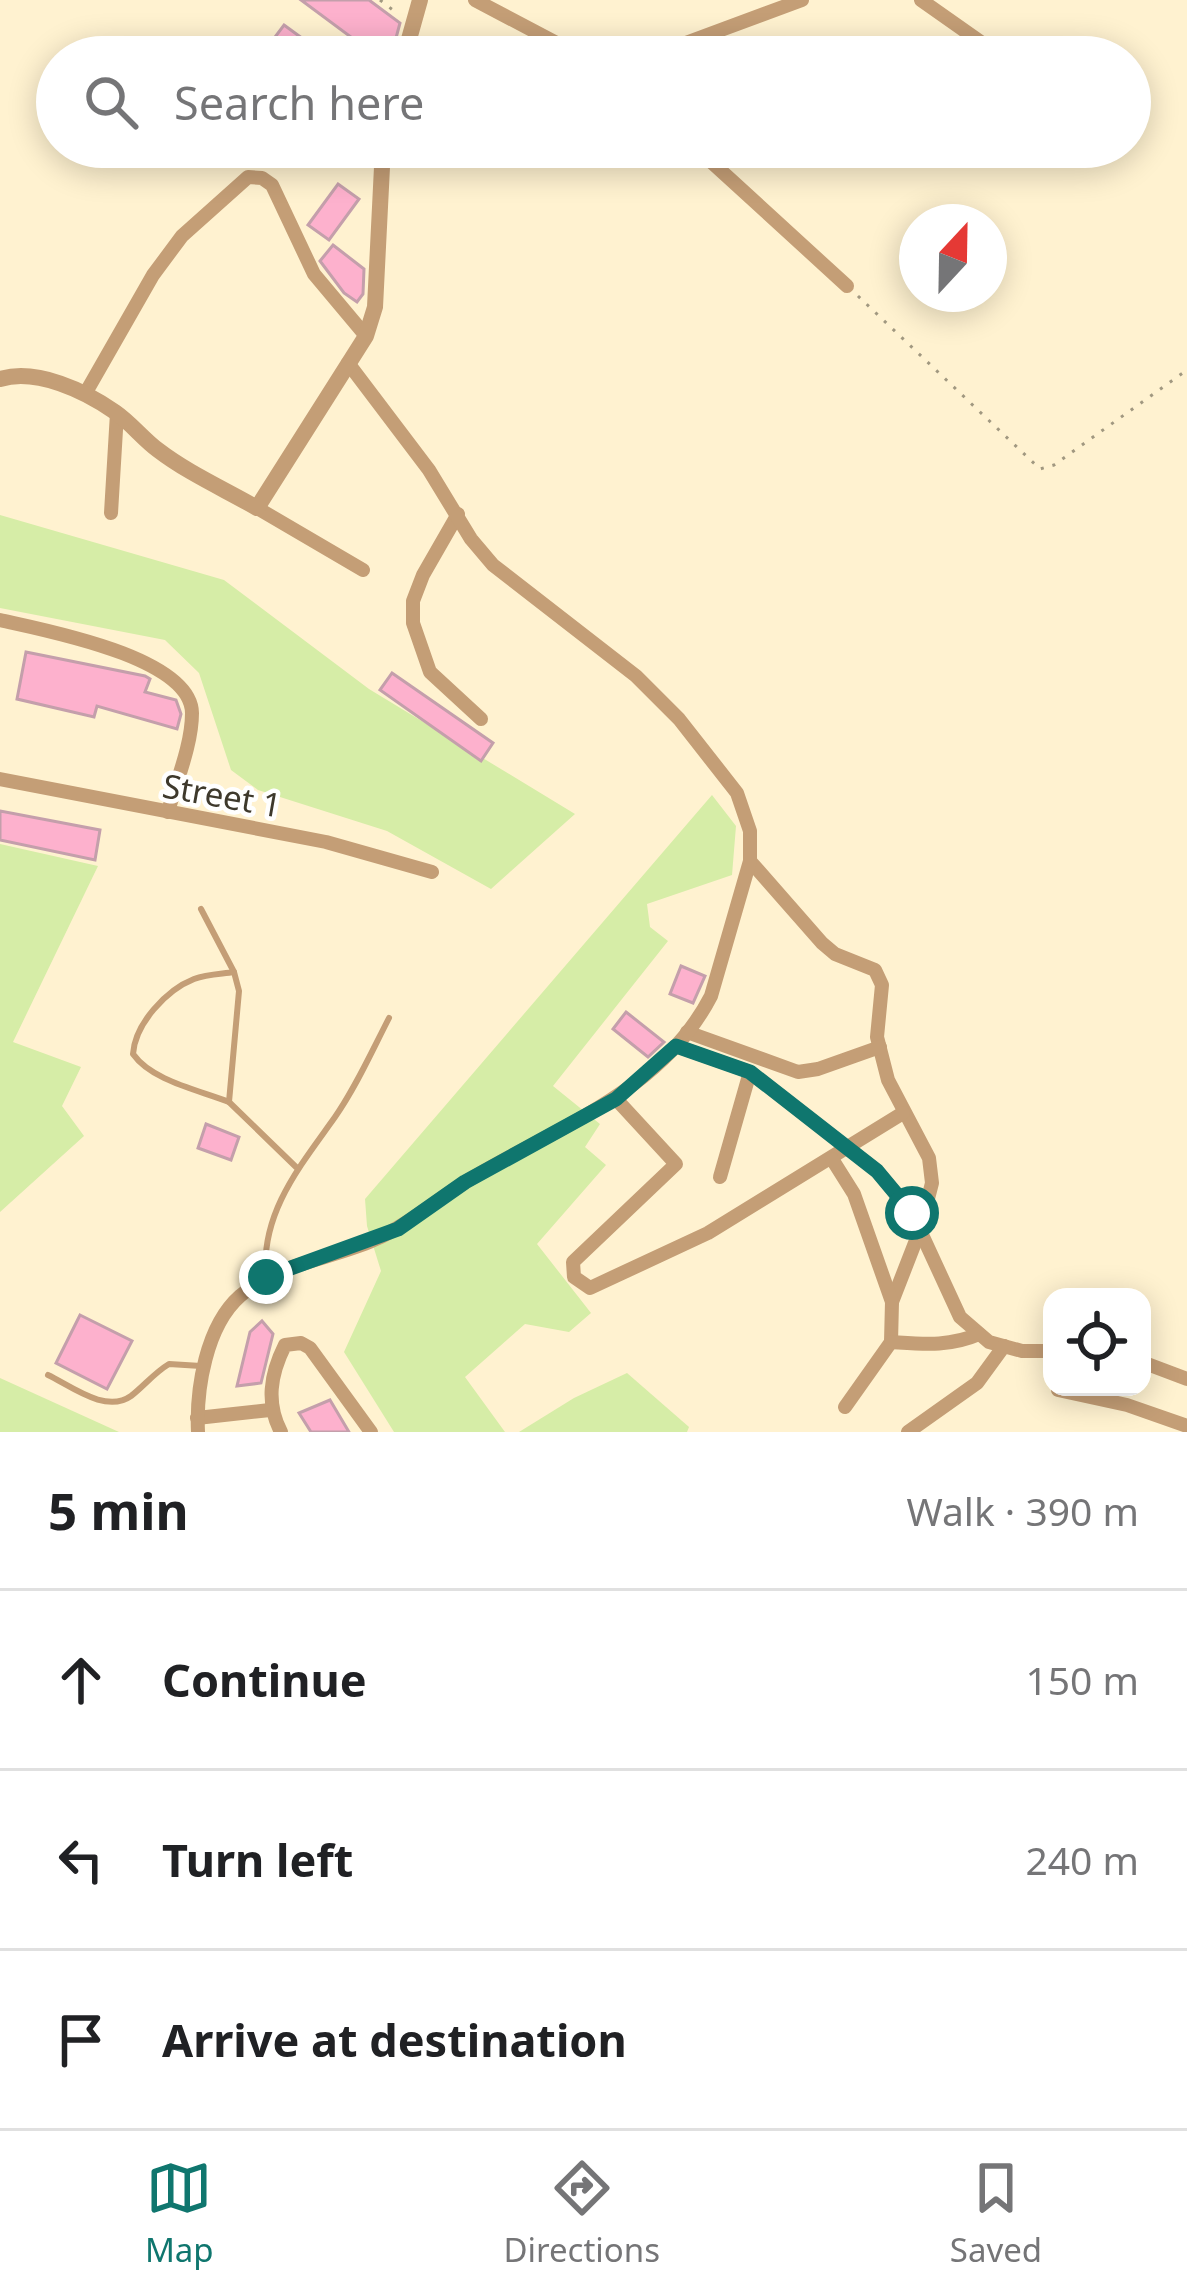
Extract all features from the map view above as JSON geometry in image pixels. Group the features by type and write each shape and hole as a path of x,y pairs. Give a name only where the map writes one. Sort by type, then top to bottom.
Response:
{"street":[{"path":"409,36 420,0"},
{"path":"475,0 544,36"},
{"path":"700,36 802,0"},
{"path":"921,0 968,36"},
{"path":"257,508 366,336 375,307 382,168"},
{"path":"718,168 848,286"},
{"path":"85,394 153,275 182,236 248,177 272,185 314,274 366,336"},
{"path":"270,1410 198,1425 215,1332 236,1299 266,1277 398,1229 465,1182 616,1099 676,1046 710,996 750,861 750,831 737,793 679,719 584,632 493,565 348,364"},
{"path":"0,379 46,379 85,394 117,413 158,450 363,570"},
{"path":"111,513 117,413"},
{"path":"458,514 423,575 413,601 413,623 430,672 481,719"},
{"path":"0,620 52,632 160,669 184,687 193,709 168,812"},
{"name":"Street 1","path":"0,779 326,842 432,872"},
{"path":"750,861 823,944 875,970 882,985 880,1047 888,1080 929,1158 932,1183 892,1303 891,1342 845,1407"},
{"path":"688,1032 799,1072 880,1047"},
{"path":"676,1046 750,1072 877,1171 912,1213 960,1317 989,1342 1043,1351"},
{"path":"720,1177 750,1072"},
{"path":"616,1099 676,1164 573,1262 574,1277 590,1288 708,1233 903,1114"},
{"path":"832,1159 854,1194 892,1303"},
{"path":"891,1342 939,1345 979,1334"},
{"path":"280,1432 270,1410 279,1355 284,1345 301,1343 310,1348 371,1432"},
{"path":"908,1432 977,1383 1004,1346"},
{"path":"1151,1367 1187,1379"},
{"path":"1086,1396 1187,1426"},
{"path":"1127,1405 1130,1396"}],"lane":[{"path":"201,909 239,991 229,1102"},
{"path":"234,972 199,976 169,995 140,1028 133,1054 155,1072 229,1102 296,1167"},
{"path":"266,1277 274,1216 296,1167 335,1117 389,1018"},
{"path":"48,1375 105,1403 117,1403 169,1364 205,1367"}],"path":[{"path":"380,0 412,25"},
{"path":"848,286 1040,469 1054,465 1187,370"}],"green space":[{"path":"0,515 224,580 369,689 575,814 491,889 387,831 258,790 231,770 199,673 165,640 0,608"},
{"path":"712,795 736,826 732,875 647,904 650,927 668,941 553,1086 600,1124 585,1147 606,1165 537,1244 591,1313 569,1332 525,1324 465,1377 505,1432 394,1432 344,1352 381,1271 367,1226 365,1199"},
{"path":"0,844 98,866 13,1042 81,1067 62,1106 84,1136 0,1212"},
{"path":"627,1373 689,1427 687,1432 519,1432 574,1398"},
{"path":"0,1378 119,1432 0,1432"}],"building":[{"path":"301,0 369,0 400,23 397,36 350,36"},
{"path":"284,25 299,36 276,36"},
{"path":"338,184 359,199 329,240 308,225"},
{"path":"333,245 364,269 363,294 357,302 344,293 320,261"},
{"path":"26,652 145,676 150,679 145,692 176,700 181,714 177,729 97,706 94,717 17,699"},
{"path":"392,673 493,743 481,761 380,690"},
{"path":"0,811 100,830 95,860 0,840"},
{"path":"681,966 705,976 693,1003 670,994"},
{"path":"626,1012 664,1042 648,1057 613,1029"},
{"path":"206,1124 239,1137 231,1160 198,1148"},
{"path":"80,1315 132,1341 107,1389 56,1363"},
{"path":"262,1321 273,1334 261,1383 237,1386 250,1332"},
{"path":"330,1400 349,1432 311,1432 299,1413"}],"route":[{"path":"266,1277 398,1229 465,1182 616,1099 676,1046 750,1072 877,1171 912,1213"}]}
